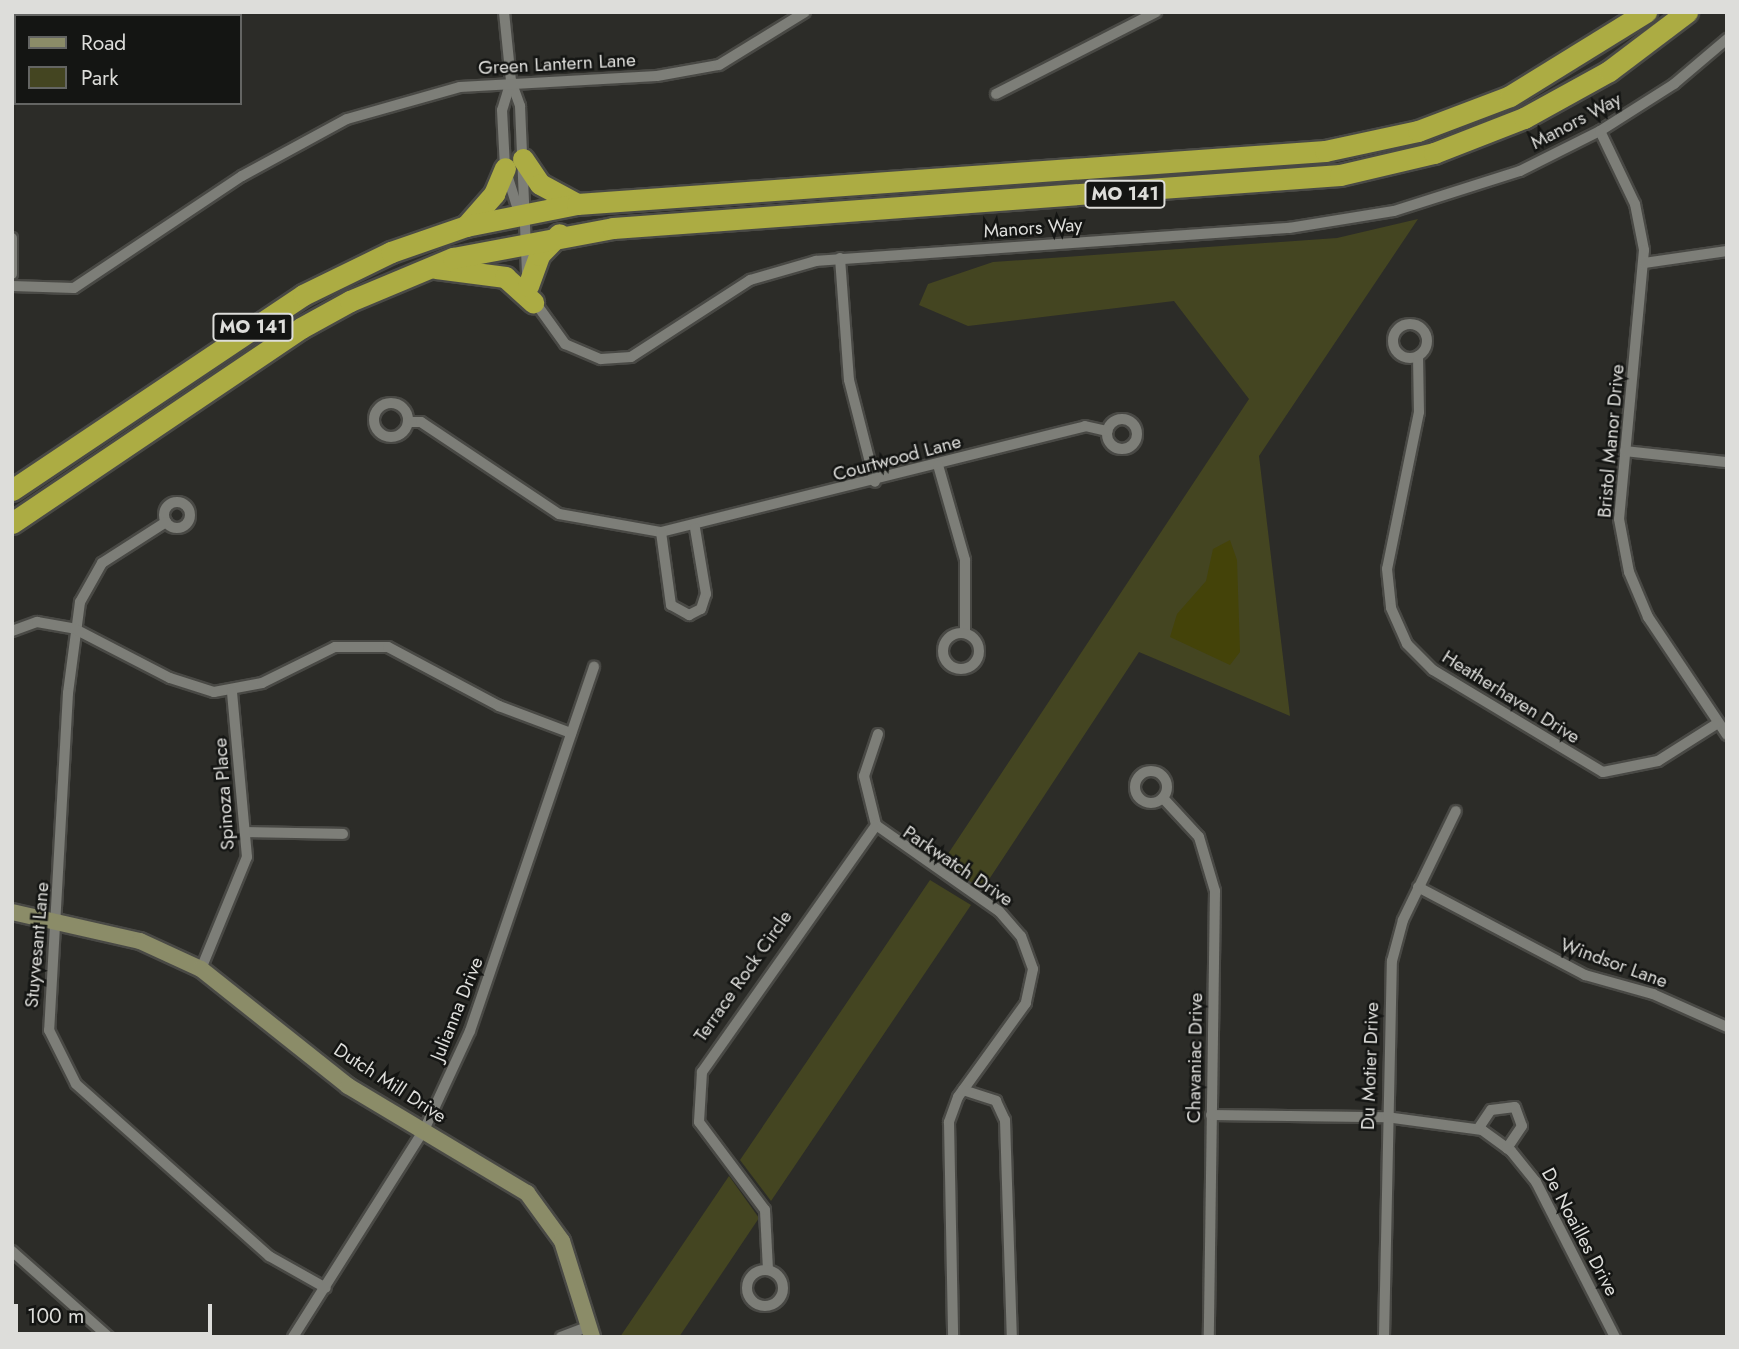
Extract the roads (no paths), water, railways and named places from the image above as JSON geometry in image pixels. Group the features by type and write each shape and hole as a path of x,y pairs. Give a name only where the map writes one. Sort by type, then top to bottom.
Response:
{"highway":[{"path":"1594,49 1631,12"},
{"name":"MO 141","path":"12,490 303,295 391,252 466,226 519,213 577,204 1325,152 1464,115 1594,49 1646,12"},
{"name":"MO 141","path":"12,523 302,328 427,267 522,240 559,234 1340,175 1434,153 1524,118 1609,71 1687,12"},
{"path":"466,226 494,194 514,164 540,184 577,204"},
{"path":"427,267 505,277 531,294 539,255 559,234"}],"street":[{"path":"504,12 510,81 520,106 514,164 519,213"},
{"name":"Green Lantern Lane","path":"12,286 74,288 242,176 347,119 437,92 510,81 706,68 768,40 805,12"},
{"path":"996,94 1156,12"},
{"name":"Manors Way","path":"519,213 531,294 565,344 601,359 631,357 750,280 840,258 1289,228 1366,217 1520,171 1600,131 1674,84 1727,39"},
{"path":"510,81 502,110 514,164 519,213"},
{"name":"Bristol Manor Drive","path":"1600,131 1635,204 1644,263 1619,519 1634,588 1727,735"},
{"path":"12,238 12,274"},
{"path":"1644,263 1727,251"},
{"path":"840,258 849,380 875,482"},
{"name":"Heatherhaven Drive","path":"1418,356 1419,412 1387,569 1391,608 1407,644 1433,670 1603,772 1658,761 1718,723"},
{"name":"Courtwood Lane","path":"408,422 421,422 559,514 661,532 695,528 1085,426 1107,431"},
{"path":"1625,452 1727,461"},
{"path":"938,465 965,560 965,633"},
{"name":"Stuyvesant Lane","path":"166,522 90,574 75,629 49,1030 76,1084 269,1256 326,1288"},
{"path":"661,532 669,599 675,611 690,615 701,609 706,594 695,528"},
{"path":"12,631 37,622 75,629 170,678 232,691 309,657 364,643 415,656 499,706 571,733"},
{"name":"Julianna Drive","path":"293,1337 424,1130 470,1031 594,666"},
{"name":"Spinoza Place","path":"201,969 242,878 248,832 232,691"},
{"name":"Parkwatch Drive","path":"878,734 864,776 876,825 999,911 1030,950 1032,988 1026,1003 963,1090 946,1140 953,1337"},
{"name":"Chavaniac Drive","path":"1163,798 1199,837 1215,891 1209,1337"},
{"name":"Du Motier Drive","path":"1384,1337 1391,961 1418,887 1455,811"},
{"name":"Terrace Rock Circle","path":"768,1270 765,1210 699,1122 702,1072 876,825"},
{"path":"248,832 343,834"},
{"name":"Windsor Lane","path":"1418,887 1585,975 1653,995 1727,1027"},
{"name":"Dutch Mill Drive","path":"12,912 56,920 139,942 201,969 348,1086 424,1130 542,1205 562,1241 591,1332"},
{"path":"963,1090 996,1101 1005,1120 1012,1337"},
{"path":"1478,1129 1491,1110 1515,1107 1522,1126 1507,1148"},
{"name":"De Noailles Drive","path":"1211,1115 1386,1117 1478,1129 1507,1148 1536,1182 1615,1337"},
{"path":"12,1251 109,1337"},
{"path":"561,1337 591,1332"}]}
